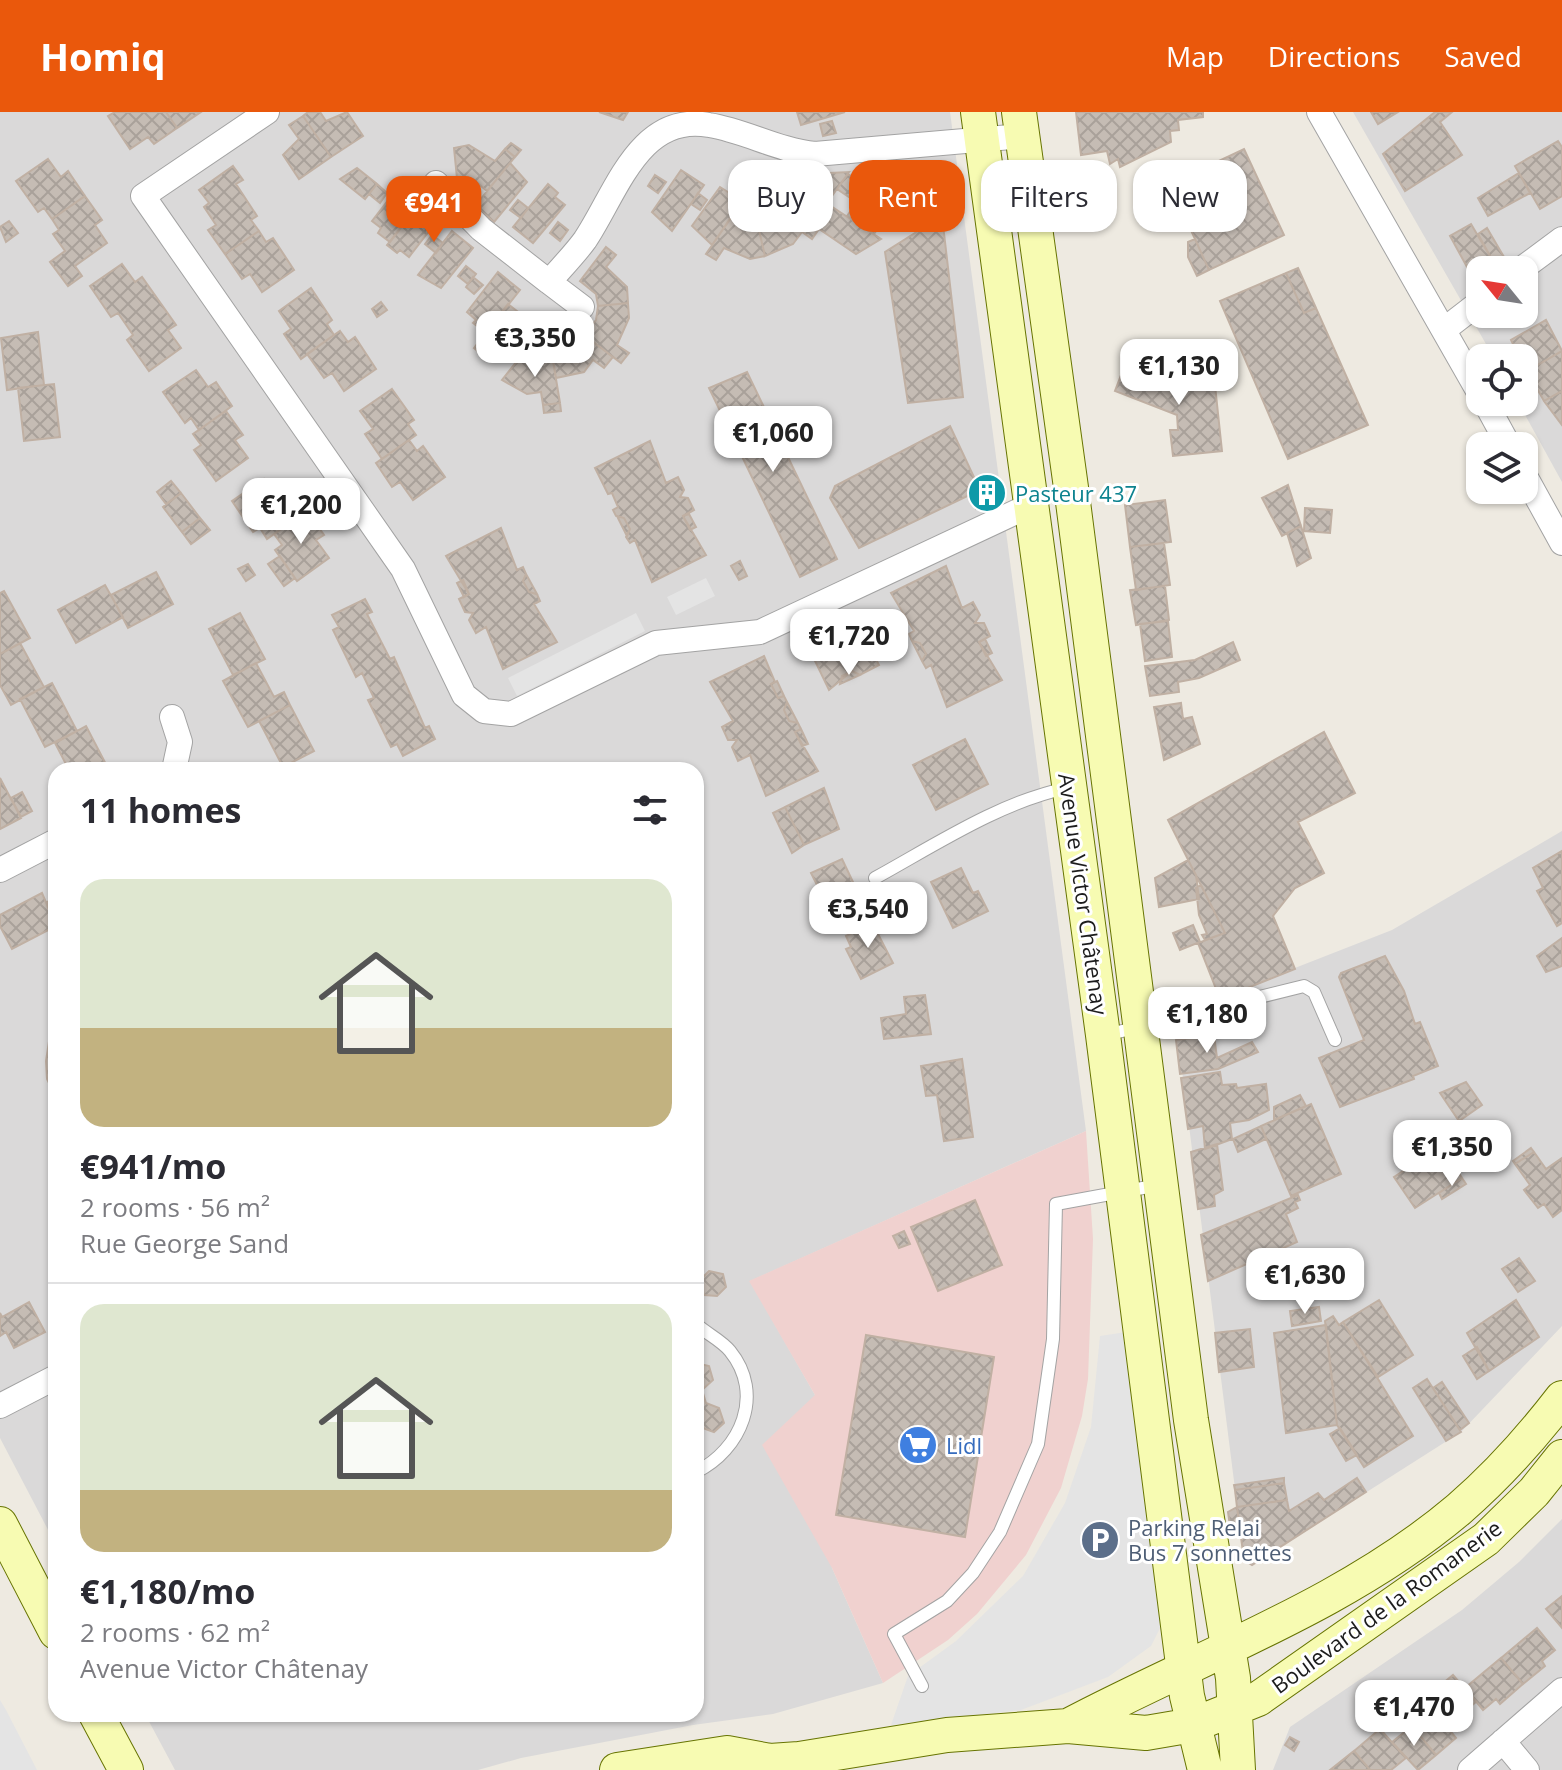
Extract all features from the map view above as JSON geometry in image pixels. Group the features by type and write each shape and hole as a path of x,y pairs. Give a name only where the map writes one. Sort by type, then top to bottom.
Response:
{"main road":[{"name":"Avenue Victor Châtenay","path":"1020,124 1159,1185 1191,1420 1227,1646 1238,1770"},
{"name":"Avenue Victor Châtenay","path":"979,125 1103,1035 1183,1668 1205,1770"},
{"path":"1011,365 1053,360"},
{"name":"Boulevard de la Romanerie","path":"1068,1726 1361,1576 1459,1509 1501,1469 1562,1398"},
{"name":"Boulevard de la Romanerie","path":"1068,1726 1146,1733 1193,1725 1235,1711 1258,1699 1486,1539 1534,1492 1562,1457"},
{"path":"1459,1509 1486,1539"},
{"path":"0,1524 48,1617"},
{"path":"100,1722 126,1770"},
{"path":"617,1770 727,1753 763,1767 947,1735 1068,1726"}],"street":[{"path":"267,112 143,196 403,569 464,695 484,711 511,714 656,643 760,632 1031,505"},
{"path":"1319,112 1466,368"},
{"path":"549,282 584,241 640,149 663,131 694,117 782,149 815,154 979,125 1020,124"},
{"path":"436,183 481,229 582,307"},
{"path":"1538,257 1562,239"},
{"path":"1445,329 1466,313"},
{"path":"1538,499 1562,543"},
{"path":"172,717 180,742 176,762"},
{"path":"0,870 48,845"},
{"path":"0,1406 48,1381"},
{"path":"1470,1770 1562,1690"},
{"path":"1503,1741 1527,1770"}],"lane":[{"path":"875,878 941,841 1039,795 1069,788"},
{"path":"1103,1035 1304,986 1314,992 1335,1040"},
{"path":"922,1686 894,1634 947,1601 973,1573 1000,1532 1038,1444 1046,1407 1053,1339 1056,1204 1159,1185"},
{"path":"704,1330 732,1353 745,1383 746,1399 740,1431 732,1444 722,1456 704,1467"}],"shaded area":[{"path":"0,112 950,112 956,160 849,160 849,232 965,232 965,224 1086,1131 750,1281 815,1395 832,1568 883,1683 773,1714 693,1725 521,1758 478,1770 175,1770 149,1722 704,1722 704,762 48,762 48,1530 0,1438"},
{"path":"1353,112 1562,112 1562,482 1538,438 1538,432 1534,432 1526,416 1538,416 1538,344 1486,344 1477,328 1538,328 1538,256 1466,256 1466,309"},
{"path":"706,578 715,596 676,615 667,597"},
{"path":"636,613 645,631 517,696 508,678"},
{"path":"1562,831 1562,1326 1461,1432 1252,1565 1244,1560 1175,1015 1392,930"},
{"path":"1086,1131 1093,1239 1088,1379 1082,1416 1061,1488 1026,1555 977,1614 948,1640 883,1683 832,1568 762,1445 815,1395 749,1281"},
{"name":"Parking Relai Bus 7 sonnettes","path":"1133,1331 1164,1620 1151,1646 1108,1677 1021,1710 891,1725 908,1676 956,1641 1023,1576 1065,1503 1091,1427 1100,1336"},
{"path":"1562,1519 1562,1770 1273,1770 1290,1727 1462,1610 1519,1562"},
{"path":"0,1700 6,1710 37,1770 0,1770"}],"building":[{"path":"115,112 166,112 177,128 154,144 148,137 130,149 108,116"},
{"path":"166,112 201,112 177,128"},
{"path":"308,112 320,112 326,121 347,112 363,136 331,157 303,116"},
{"path":"599,112 628,112 623,120"},
{"path":"797,112 845,112 801,125"},
{"path":"1076,112 1203,112 1203,117 1178,120 1179,130 1170,131 1171,142 1120,167 1118,159 1109,160 1107,151 1081,155"},
{"path":"1371,112 1398,112 1378,124"},
{"path":"1435,112 1452,112 1440,122 1462,155 1405,191 1383,154"},
{"path":"303,116 331,157 299,179 283,155 299,139 289,125"},
{"path":"832,121 836,133 823,136 820,124"},
{"path":"1558,141 1562,147 1562,196 1540,209 1515,166"},
{"path":"511,143 521,150 515,157 505,149"},
{"path":"469,145 495,161 505,149 515,157 487,191 474,180 457,178 454,148"},
{"path":"1244,149 1284,235 1209,270 1192,232 1247,232 1247,160 1221,160"},
{"path":"48,159 61,177 68,171 85,196 52,219 44,208 38,212 16,181"},
{"path":"510,163 527,182 494,222 475,206"},
{"path":"233,166 243,180 236,184 257,216 251,220 259,231 225,254 208,230 216,225 204,207 209,203 199,190"},
{"path":"357,168 377,184 365,199 340,179"},
{"path":"681,170 704,185 672,231 652,212"},
{"path":"849,172 833,195 833,173"},
{"path":"1519,173 1530,193 1488,216 1478,198"},
{"path":"848,174 849,175 849,197 837,189"},
{"path":"655,175 666,182 658,193 648,186"},
{"path":"403,181 424,198 390,242 378,233 381,228 372,221"},
{"path":"377,184 387,193 380,203 369,194"},
{"path":"548,184 558,193 555,197 565,205 533,243 513,227"},
{"path":"720,187 728,192 728,222 712,245 692,226"},
{"path":"698,193 707,200 700,210 691,204"},
{"path":"85,196 102,220 95,225 107,243 75,266 82,276 68,286 50,262 65,251 53,234 59,230 52,219"},
{"path":"518,200 528,208 521,218 510,210"},
{"path":"421,202 440,217 409,257 400,250 397,253 387,245"},
{"path":"833,207 849,218 849,232 870,232 881,239 856,254 823,232 833,232"},
{"path":"9,221 18,233 6,242 0,227"},
{"path":"558,222 568,230 560,241 550,233"},
{"path":"728,222 728,232 759,232 765,256 750,259 724,248 716,260 706,254"},
{"path":"1471,224 1490,256 1466,256 1466,265 1450,236"},
{"path":"1487,228 1503,256 1490,256 1478,234"},
{"path":"259,231 266,242 273,238 294,270 262,292 250,274 242,279 225,254"},
{"path":"452,231 473,248 441,288 418,275"},
{"path":"759,232 802,232 793,244 765,256"},
{"path":"802,232 817,232 812,239"},
{"path":"917,232 944,232 963,397 908,403 885,252"},
{"path":"432,235 443,243 436,253 425,244"},
{"path":"1195,239 1209,270 1197,276 1188,257 1188,242"},
{"path":"606,247 616,255 606,267 627,287 628,303 598,306 596,294 580,281"},
{"path":"122,264 135,282 142,277 176,325 168,330 181,348 149,371 127,340 133,335 118,313 111,317 90,286"},
{"path":"466,266 476,274 468,284 458,276"},
{"path":"1298,268 1316,308 1304,313 1286,273"},
{"path":"498,272 520,290 486,333 473,323 476,320 467,312"},
{"path":"1286,273 1304,313 1316,308 1368,425 1288,459 1220,301"},
{"path":"473,277 483,285 474,294 466,287"},
{"path":"311,288 332,320 327,324 334,335 301,359 284,334 291,329 279,311"},
{"path":"381,302 387,310 377,317 372,309"},
{"path":"628,303 629,318 617,345 629,353 621,363 584,335 596,320 598,306"},
{"path":"508,304 527,319 495,359 486,353 484,356 474,348"},
{"path":"1546,320 1562,351 1538,365 1538,344 1513,344 1511,340 1532,328 1538,328 1538,325"},
{"path":"577,330 613,357 604,368 593,360 584,372 556,378 551,348 565,344"},
{"path":"340,331 348,342 355,337 376,369 344,391 332,373 324,378 307,354"},
{"path":"38,332 44,385 7,390 1,338"},
{"path":"517,338 529,347 521,356 510,347"},
{"path":"510,347 521,356 517,362 505,352"},
{"path":"1562,351 1562,391 1544,401 1538,390 1538,365"},
{"path":"521,356 533,362 553,361 560,403 543,405 541,392 527,394 502,380"},
{"path":"1126,362 1176,381 1214,376 1222,451 1173,456 1170,430 1178,430 1177,415 1115,391"},
{"path":"196,370 208,387 216,382 232,406 199,430 191,418 185,423 163,392"},
{"path":"747,372 837,559 800,577 709,388"},
{"path":"54,384 60,437 24,441 18,388"},
{"path":"392,389 414,420 408,424 416,435 382,459 365,434 373,429 360,411"},
{"path":"1562,391 1562,425 1544,401"},
{"path":"560,403 561,411 544,413 543,405"},
{"path":"226,411 243,435 235,440 248,458 216,481 194,450 201,445 193,434"},
{"path":"950,426 980,490 859,548 830,498 835,486"},
{"path":"409,440 417,451 423,446 445,477 413,500 400,482 392,487 376,463"},
{"path":"650,441 666,483 678,477 684,490 680,497 688,498 694,510 683,516 706,555 652,582 635,540 630,543 626,537 630,529 624,518 616,516 613,510 618,507 612,493 608,494 595,468"},
{"path":"264,479 276,496 284,491 301,515 267,539 260,528 253,532 232,501"},
{"path":"171,481 181,493 166,504 157,492"},
{"name":"Pasteur 437","path":"998,481 1000,497 976,509 970,495"},
{"path":"1288,485 1301,526 1282,536 1262,498"},
{"path":"181,493 200,518 182,532 163,507"},
{"path":"1165,500 1171,542 1130,547 1125,505"},
{"path":"1305,508 1332,510 1330,533 1304,531"},
{"path":"307,511 324,535 316,540 329,558 297,581 275,550 282,545 274,534"},
{"path":"689,514 696,527 690,530 683,516"},
{"path":"617,516 624,518 630,529 627,536"},
{"path":"200,518 210,530 191,544 182,532"},
{"path":"1301,526 1311,558 1297,566 1287,533"},
{"path":"501,528 517,570 523,567 526,574 523,581 529,592 537,594 540,601 534,604 557,642 503,669 486,627 476,633 469,620 473,613 465,612 459,599 469,594 446,556"},
{"path":"1164,543 1170,585 1136,590 1130,547"},
{"path":"280,556 295,578 284,586 268,564"},
{"path":"740,561 747,576 739,580 731,566"},
{"path":"248,564 255,575 246,581 238,569"},
{"path":"946,566 962,608 973,602 980,615 975,623 984,623 990,636 979,642 1002,680 947,707 931,665 926,668 922,661 926,654 920,643 912,641 909,634 914,631 891,593"},
{"path":"156,572 173,604 128,628 111,595"},
{"path":"526,574 537,594 529,592 523,581"},
{"path":"463,580 469,594 464,597 457,583"},
{"path":"105,585 123,617 76,643 58,610"},
{"path":"1165,586 1169,620 1136,625 1130,590"},
{"path":"4,591 30,638 0,654 0,593"},
{"path":"365,599 372,612 367,614 390,659 394,657 425,728 429,726 435,739 403,756 397,744 391,747 368,700 374,698 362,673 356,677 333,630 339,627 332,615"},
{"path":"852,612 879,665 860,675 852,671 829,690 803,636 822,627 829,631"},
{"path":"240,613 265,659 233,675 209,629"},
{"path":"842,618 840,625 829,631 822,627"},
{"path":"1168,621 1172,657 1145,661 1140,624"},
{"path":"985,639 992,653 986,656 979,642"},
{"path":"912,641 920,643 926,654 922,661"},
{"path":"1233,642 1240,660 1199,678 1178,682 1179,692 1150,696 1145,666 1195,660"},
{"path":"20,643 44,687 11,705 0,685 0,654"},
{"path":"764,656 775,682 771,684 778,698 784,696 787,702 784,710 789,721 798,723 801,729 795,732 818,771 766,796 750,755 738,761 732,747 737,740 728,740 722,727 733,721 710,682"},
{"path":"256,663 274,697 284,692 290,705 248,727 223,681"},
{"path":"852,671 860,675 840,684 842,676"},
{"path":"777,681 784,696 778,698 771,684"},
{"path":"52,683 77,731 45,747 20,699"},
{"path":"787,702 798,723 789,721 784,710"},
{"path":"1181,703 1183,719 1192,717 1200,744 1164,760 1154,707"},
{"path":"290,705 314,751 293,762 280,762 259,721"},
{"path":"86,726 105,762 65,762 55,743"},
{"path":"801,729 808,744 802,746 795,732"},
{"path":"1324,732 1355,793 1298,822 1324,873 1295,888 1273,916 1295,969 1220,999 1198,943 1225,933 1168,820"},
{"path":"965,739 988,784 936,810 913,765"},
{"path":"0,778 21,818 0,829"},
{"path":"824,788 839,829 804,845 785,807"},
{"path":"22,792 32,811 21,817 11,798"},
{"path":"785,807 804,845 792,853 773,813"},
{"path":"1562,851 1562,923 1557,926 1537,891 1543,888 1533,868"},
{"path":"842,859 863,903 833,917 811,873"},
{"path":"1188,860 1196,875 1199,899 1159,907 1155,878"},
{"path":"961,868 973,893 978,891 988,911 953,928 931,882"},
{"path":"1201,885 1225,933 1205,940 1202,935 1207,934 1199,915 1196,888"},
{"path":"42,893 48,907 48,930 12,949 0,926 0,915"},
{"path":"877,920 883,932 878,934 893,963 861,979 846,949 851,947 846,936"},
{"path":"1193,925 1200,942 1180,950 1173,933"},
{"path":"1562,938 1562,966 1546,972 1537,956"},
{"path":"1385,956 1404,991 1415,1024 1420,1022 1438,1066 1413,1076 1414,1079 1340,1107 1319,1058 1364,1040 1339,977 1341,973"},
{"path":"925,995 931,1034 884,1039 881,1018 906,1014 904,997"},
{"path":"1214,1035 1217,1058 1252,1042 1258,1052 1218,1069 1180,1074 1176,1040"},
{"path":"48,1048 48,1081 47,1079"},
{"path":"962,1059 973,1137 944,1141 937,1095 926,1096 921,1066"},
{"path":"1220,1072 1222,1085 1236,1084 1237,1088 1266,1084 1269,1110 1249,1120 1230,1123 1232,1139 1205,1149 1203,1126 1188,1129 1181,1078"},
{"path":"1466,1082 1482,1105 1459,1121 1440,1093"},
{"path":"1300,1095 1306,1106 1274,1120 1274,1107"},
{"path":"1311,1104 1341,1174 1291,1196 1261,1126"},
{"path":"1261,1126 1266,1139 1238,1152 1233,1139"},
{"path":"1217,1144 1223,1190 1214,1195 1215,1206 1198,1209 1191,1152"},
{"path":"1441,1146 1462,1178 1415,1208 1394,1177"},
{"path":"1531,1148 1534,1152 1515,1164 1513,1161"},
{"path":"1534,1152 1546,1169 1562,1158 1562,1210 1553,1217 1544,1204 1538,1208 1524,1190 1530,1185 1515,1164"},
{"path":"1462,1178 1466,1184 1442,1199 1439,1193"},
{"path":"1298,1195 1300,1200 1295,1202 1298,1208 1286,1214 1297,1242 1208,1281 1201,1235"},
{"path":"975,1200 1002,1265 938,1291 911,1227"},
{"path":"904,1231 910,1244 899,1248 893,1236"},
{"path":"1519,1258 1535,1281 1518,1292 1502,1269"},
{"path":"709,1271 723,1274 726,1287 717,1296 704,1295 704,1276"},
{"path":"1379,1300 1413,1355 1378,1377 1343,1322"},
{"path":"1516,1300 1539,1337 1489,1371 1467,1333"},
{"path":"29,1302 45,1332 14,1348 6,1332 0,1336 0,1313 2,1317"},
{"path":"1319,1307 1321,1321 1292,1326 1290,1311"},
{"path":"1333,1316 1339,1325 1343,1322 1413,1436 1364,1467 1337,1425 1325,1321"},
{"path":"1326,1325 1337,1425 1286,1433 1274,1333"},
{"path":"1250,1329 1254,1367 1219,1372 1215,1333"},
{"path":"866,1335 994,1357 965,1537 836,1515"},
{"path":"1477,1347 1489,1371 1477,1379 1463,1356"},
{"path":"704,1365 709,1366 713,1380 704,1388"},
{"path":"1427,1379 1461,1432 1446,1441 1413,1388"},
{"path":"1442,1382 1469,1423 1460,1430 1433,1388"},
{"path":"704,1396 706,1403 719,1408 724,1423 714,1432 704,1428"},
{"path":"1340,1428 1357,1455 1346,1461 1330,1434"},
{"path":"1284,1478 1284,1483 1235,1490 1234,1485"},
{"path":"1357,1478 1366,1492 1252,1565 1244,1560 1237,1507 1287,1500 1289,1511 1318,1493 1324,1500"},
{"path":"1284,1483 1287,1500 1237,1507 1235,1490"},
{"path":"1237,1507 1240,1529 1236,1530 1230,1526 1228,1512"},
{"path":"1562,1596 1562,1628 1546,1609"},
{"path":"1537,1628 1555,1650 1542,1661 1545,1666 1523,1684 1501,1658"},
{"path":"1501,1658 1523,1684 1500,1704 1496,1699 1483,1710 1465,1688"},
{"path":"1453,1675 1476,1702 1447,1726 1424,1699"},
{"path":"1432,1709 1456,1738 1436,1755 1412,1726"},
{"path":"1412,1726 1436,1755 1418,1770 1392,1742"},
{"path":"1380,1729 1406,1758 1391,1770 1370,1770 1354,1751"},
{"path":"1290,1737 1299,1742 1294,1751 1285,1745"},
{"path":"1354,1751 1370,1770 1330,1770"}],"place":[{"name":"Pasteur 437","path":"987,493"},
{"name":"Lidl","path":"918,1445"},
{"name":"Parking Relai Bus 7 sonnettes","path":"1100,1540"}]}
